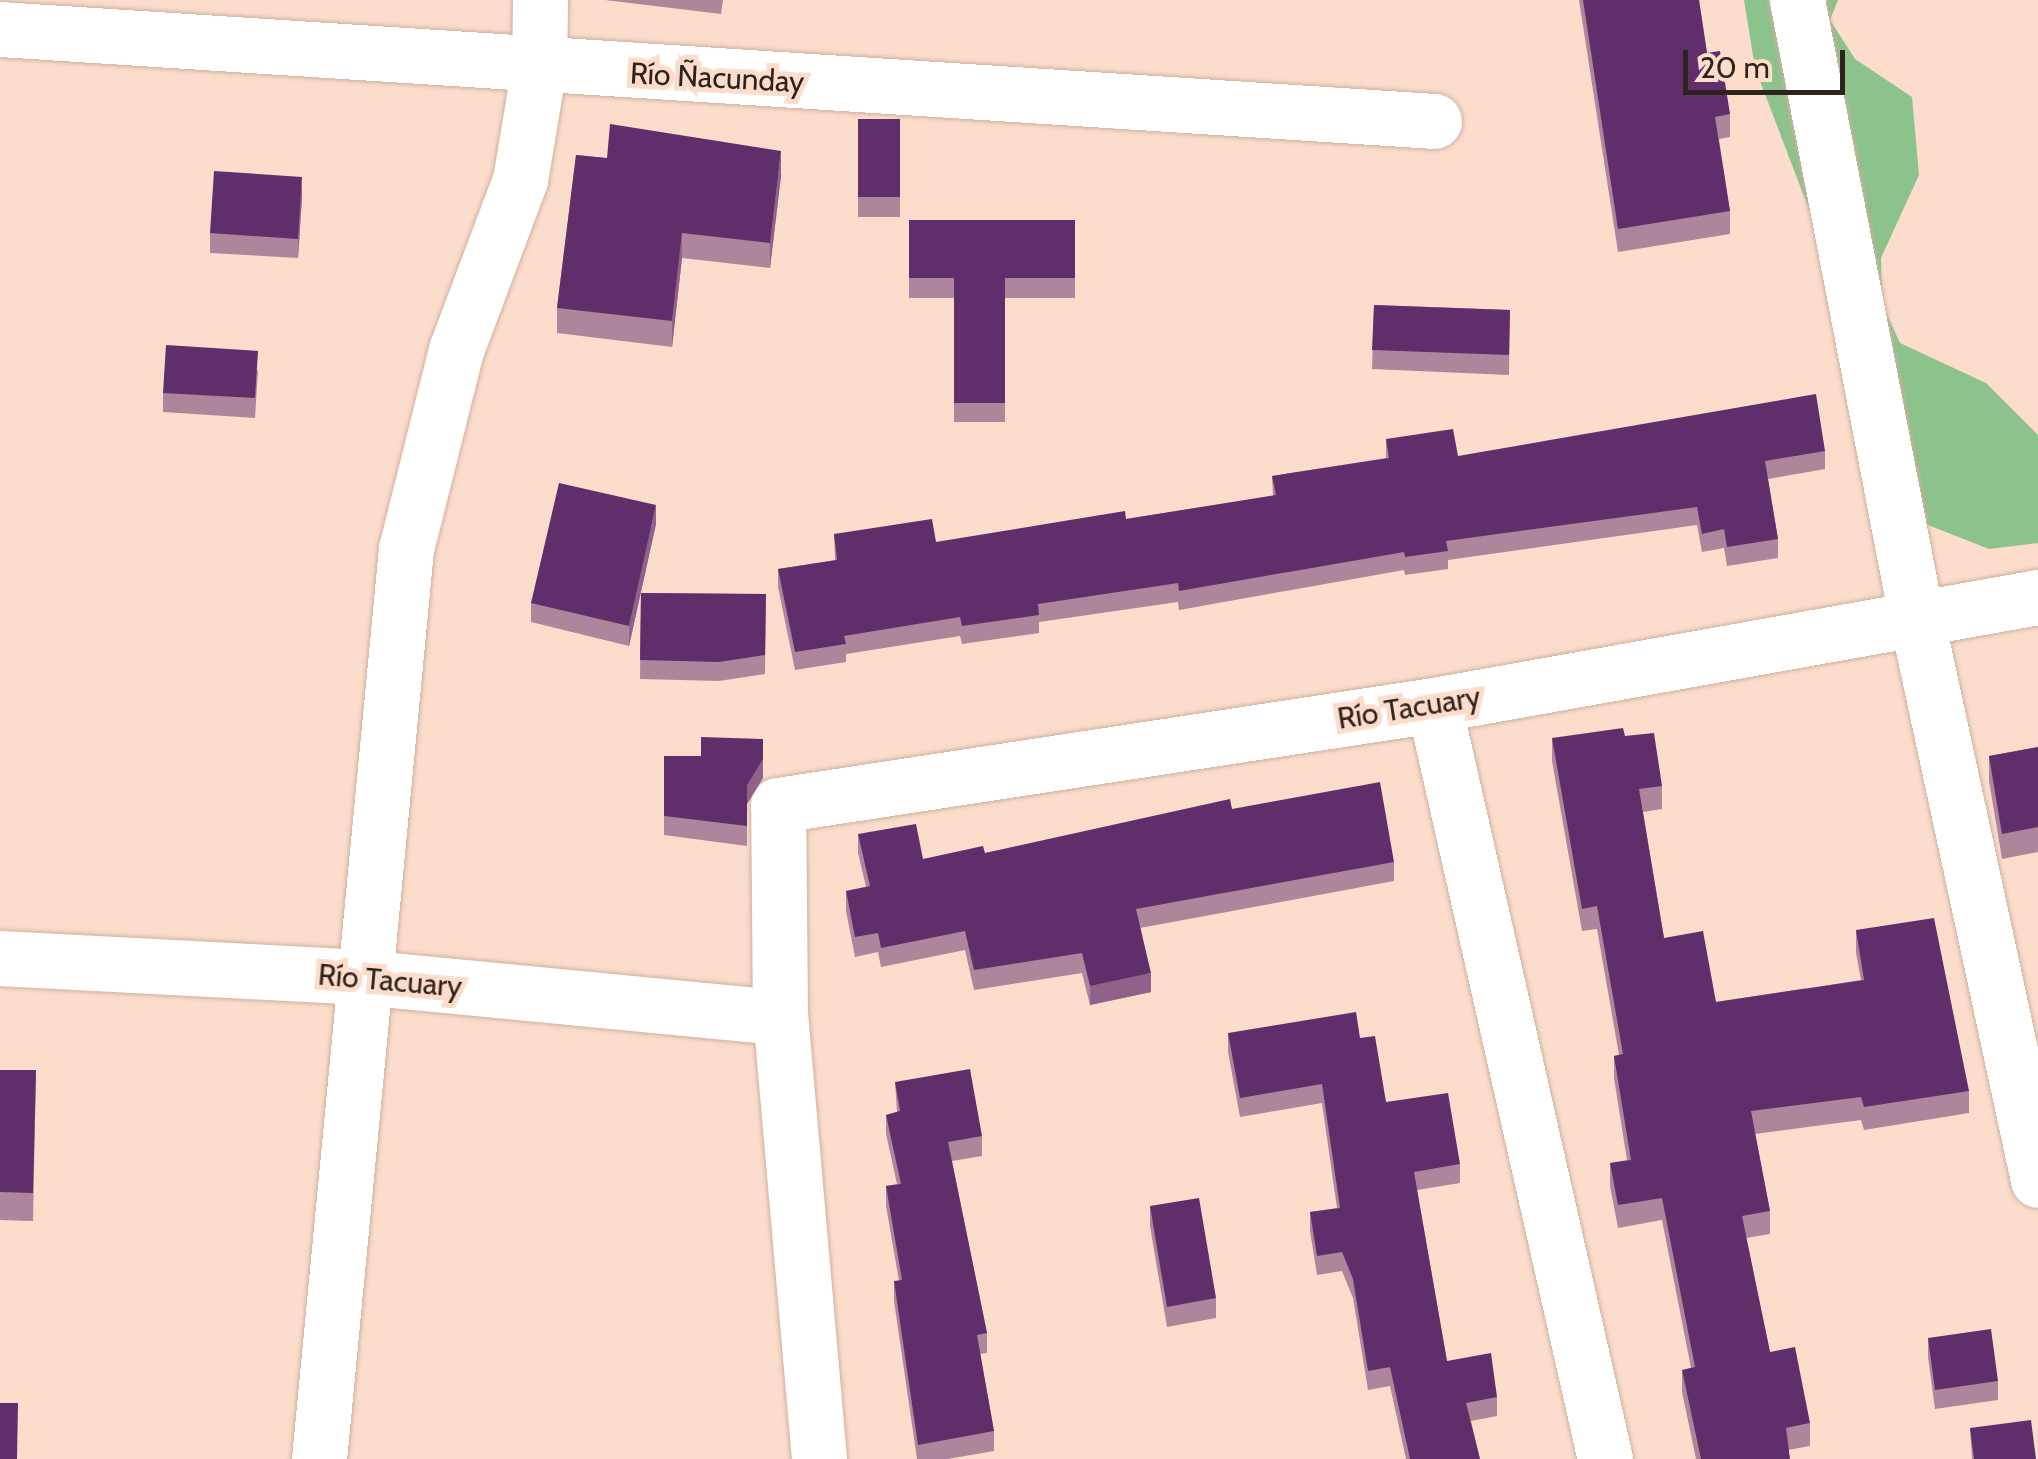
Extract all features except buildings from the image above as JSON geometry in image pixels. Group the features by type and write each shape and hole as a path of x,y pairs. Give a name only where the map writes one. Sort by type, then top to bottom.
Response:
{"street":[{"path":"319,1459 361,977 406,550 456,350 520,180 539,67 540,0"},
{"path":"1796,0 1916,616 2038,1180"},
{"name":"Río Ñacunday","path":"0,29 539,67 1434,121"},
{"name":"Río Tacuary","path":"0,958 361,977 780,1018 778,805 1434,706 2038,597"},
{"path":"1434,706 1605,1459"},
{"path":"780,1018 818,1459"}],"green space":[{"path":"1744,0 1838,0 1830,20 1855,59 1912,97 1919,175 1881,258 1882,303 1900,343 1986,383 2038,435 2038,543 1989,549 1890,510 1855,430 1810,212 1755,68"}]}
